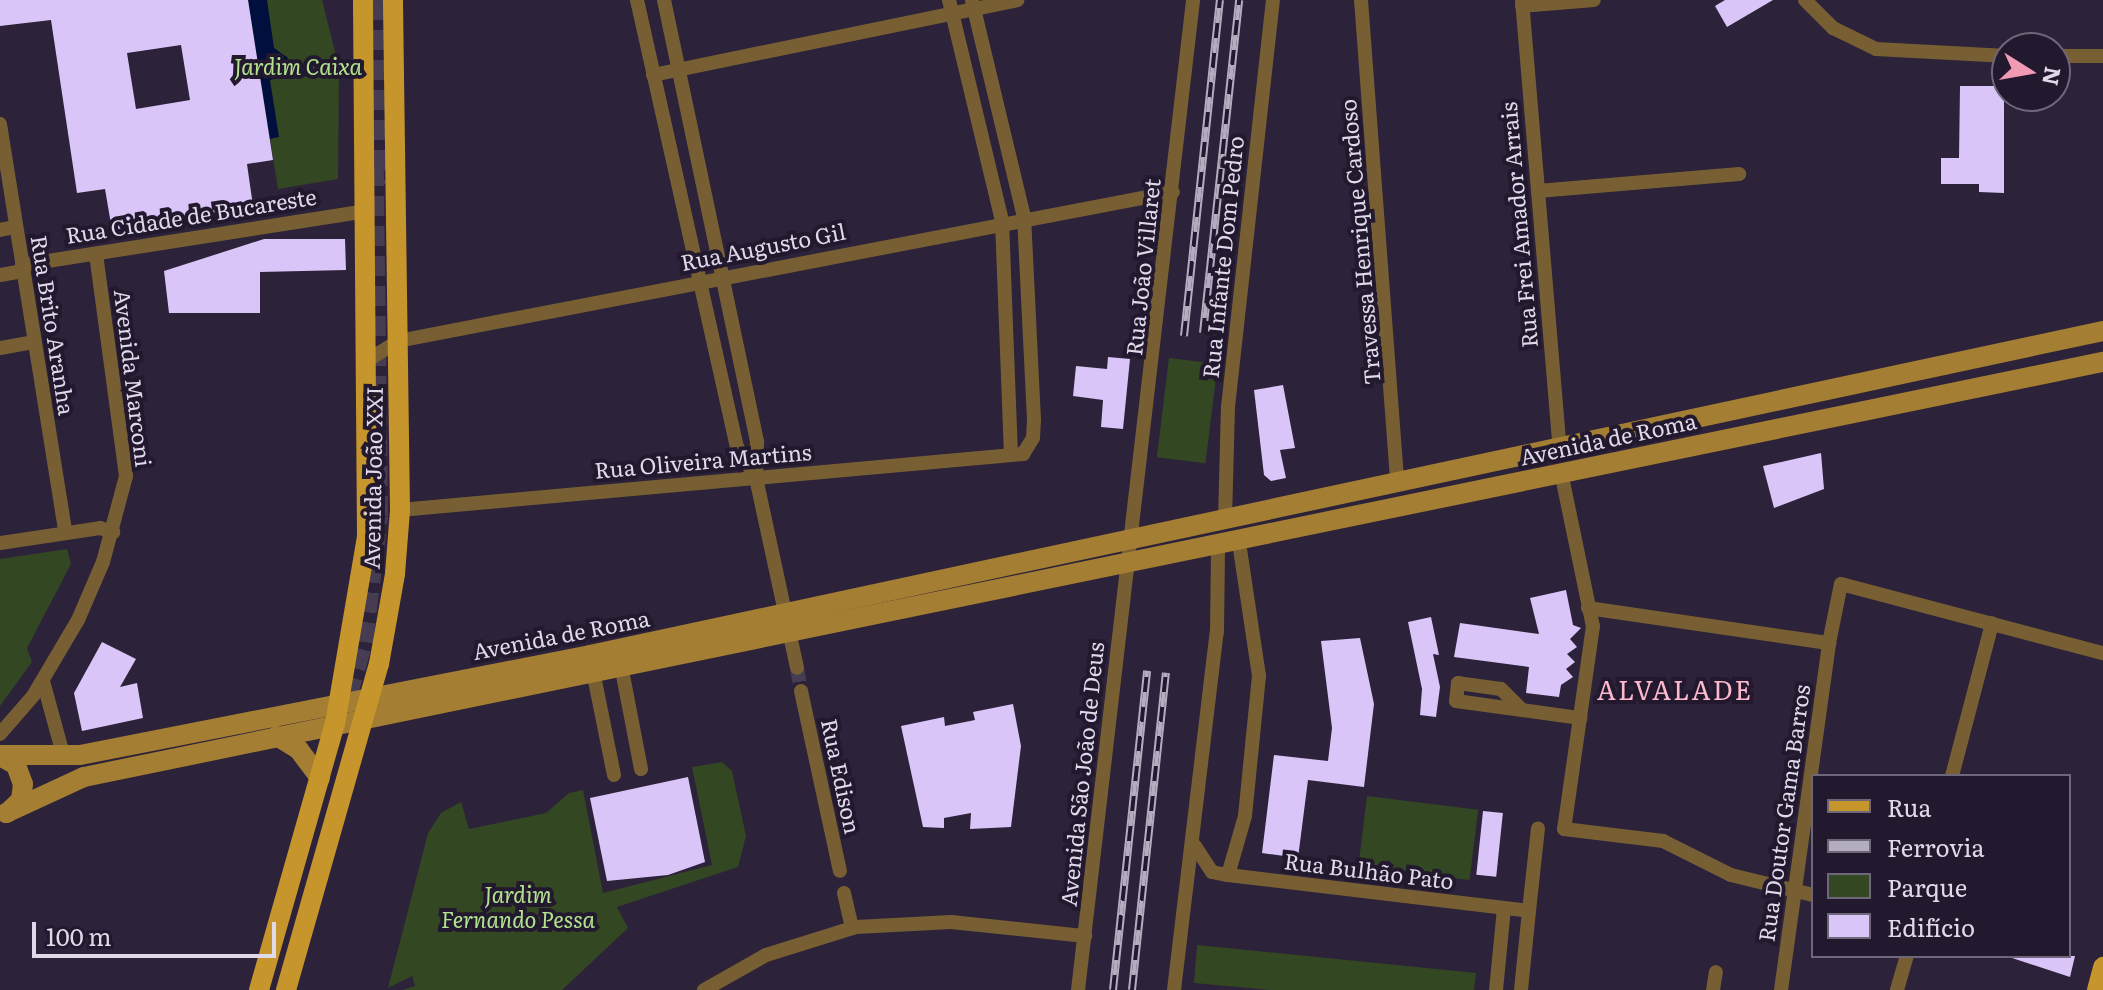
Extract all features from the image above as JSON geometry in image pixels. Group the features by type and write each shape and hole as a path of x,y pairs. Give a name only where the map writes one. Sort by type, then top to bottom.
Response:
{"main road":[{"name":"Avenida João XXI","path":"286,990 386,630 400,510 393,0"},
{"name":"Avenida João XXI","path":"259,990 335,724 336,701 355,629 370,509 363,4"},
{"path":"363,4 378,21 393,23"},
{"name":"Avenida de Roma","path":"3,814 84,777 335,724 1128,539 1558,444 2103,331"},
{"name":"Avenida de Roma","path":"0,756 63,754 370,694 591,663 621,665 786,620 1239,542 1558,472 2103,362"},
{"path":"1558,444 1558,472"},
{"path":"370,509 400,510"},
{"path":"1225,520 1239,542"},
{"path":"1218,546 1225,520"},
{"path":"277,736 299,750 320,778"},
{"path":"0,756 16,765 23,784 18,805 3,814"},
{"path":"2097,990 2103,967"}],"street":[{"path":"637,0 737,447 756,478"},
{"path":"664,0 724,276 757,442 756,478 797,668"},
{"path":"653,75 951,6 1017,0"},
{"name":"Rua João Villaret","path":"1128,539 1173,192 1193,0"},
{"name":"Rua Infante Dom Pedro","path":"1225,520 1228,407 1273,0"},
{"name":"Travessa Henrique Cardoso","path":"1361,0 1397,480"},
{"path":"1522,3 1594,0"},
{"path":"1805,0 1833,28 1876,49 1991,55"},
{"name":"Rua Frei Amador Arrais","path":"1522,3 1558,444"},
{"path":"951,6 1002,221 1011,455 1030,447 1034,420 1024,217 973,4"},
{"path":"2071,56 2103,56"},
{"name":"Rua Brito Aranha","path":"0,124 65,532"},
{"path":"1538,191 1739,174"},
{"name":"Rua Augusto Gil","path":"368,360 398,341 1002,221 1173,192"},
{"name":"Rua Cidade de Bucareste","path":"0,275 96,254 367,211"},
{"path":"0,230 16,227"},
{"name":"Avenida Marconi","path":"0,734 43,681 78,620 113,532 126,476 96,254"},
{"path":"0,348 34,342"},
{"name":"Rua Oliveira Martins","path":"400,510 1011,455"},
{"path":"1558,472 1593,626 1564,829 1663,841 1731,875 1796,888 1811,894"},
{"path":"0,543 65,532 113,532"},
{"path":"1124,563 1128,539"},
{"path":"1228,875 1245,816 1259,676 1239,542"},
{"path":"1174,990 1188,896 1217,632 1218,546"},
{"name":"Avenida São João de Deus","path":"1078,990 1124,563"},
{"name":"Rua Doutor Gama Barros","path":"1811,774 1829,643 1841,584 1992,623"},
{"path":"1588,608 1829,643"},
{"path":"1953,774 1992,623 2103,653"},
{"name":"Avenida de Roma","path":"591,663 614,775"},
{"name":"Avenida de Roma","path":"621,665 641,769"},
{"path":"43,681 63,754"},
{"name":"Rua Edison","path":"801,691 840,871"},
{"path":"1522,710 1580,718"},
{"name":"Rua Doutor Gama Barros","path":"1781,990 1811,777"},
{"path":"1521,990 1538,828"},
{"path":"1188,896 1199,878 1212,872 1200,861 1194,842"},
{"name":"Rua Bulhão Pato","path":"1212,872 1529,911"},
{"path":"844,893 852,928"},
{"path":"1496,990 1504,908"},
{"path":"704,990 766,955 852,928 951,922 1085,936"},
{"path":"1897,990 1906,958"},
{"path":"1713,990 1716,972"}],"green space":[{"name":"Jardim Caixa","path":"248,0 322,0 339,68 338,179 278,189"},
{"path":"1169,358 1218,364 1205,463 1157,457"},
{"path":"67,549 71,564 27,648 32,662 0,706 0,559"},
{"name":"Jardim Fernando Pessa","path":"722,762 732,771 746,836 738,867 617,907 628,928 562,990 403,990 415,986 412,976 388,988 428,833 441,813 461,802 469,829 546,813 569,793 583,790 603,893 712,865 692,767"},
{"path":"1367,796 1478,810 1470,880 1358,866"},
{"path":"1197,945 1476,973 1474,990 1270,990 1194,983"}],"shaded area":[{"path":"248,0 267,0 274,48 288,58 279,78 270,80 279,137 270,139"}],"building":[{"path":"0,0 248,0 273,160 247,164 253,206 112,230 105,189 77,193 51,20 0,26","holes":["181,45 190,100 136,109 127,53"]},
{"path":"1725,0 1773,0 1727,27 1715,6"},
{"path":"1960,86 1991,86 1991,112 2004,112 2004,193 1979,192 1979,184 1941,184 1941,158 1959,158"},
{"path":"264,239 345,239 346,270 260,272 260,313 169,313 164,271"},
{"path":"1108,357 1130,359 1123,429 1101,427 1103,400 1073,396 1076,366 1107,369"},
{"path":"1283,385 1295,448 1280,450 1286,478 1271,481 1264,475 1254,390"},
{"path":"1821,453 1824,489 1774,508 1763,466"},
{"path":"1566,590 1573,625 1581,628 1570,639 1577,647 1567,654 1575,662 1566,669 1573,677 1561,685 1559,697 1526,693 1529,667 1454,657 1460,623 1539,634 1530,598"},
{"path":"1431,617 1439,655 1433,654 1440,687 1436,717 1420,715 1422,689 1408,622"},
{"path":"1360,638 1374,704 1364,787 1308,780 1298,858 1262,853 1274,755 1328,761 1332,728 1321,641"},
{"path":"102,642 136,659 120,687 137,683 143,718 82,731 74,693"},
{"path":"1013,704 1021,746 1011,827 970,829 971,813 944,818 944,828 923,827 901,726 944,717 945,726 975,720 973,712"},
{"path":"688,777 705,862 668,875 607,881 590,798"},
{"path":"1483,811 1503,813 1496,877 1476,875"},
{"path":"2075,956 2070,977 2012,958"}],"tunnel":[{"path":"381,0 385,184"},
{"path":"347,697 363,642 378,516 374,168"},
{"path":"797,668 801,691"}],"railway":[{"path":"1184,336 1220,0"},
{"path":"1203,333 1239,0"},
{"path":"1113,990 1147,671"},
{"path":"1132,990 1166,673"}],"district":[{"name":"ALVALADE","path":"1675,689"}]}
